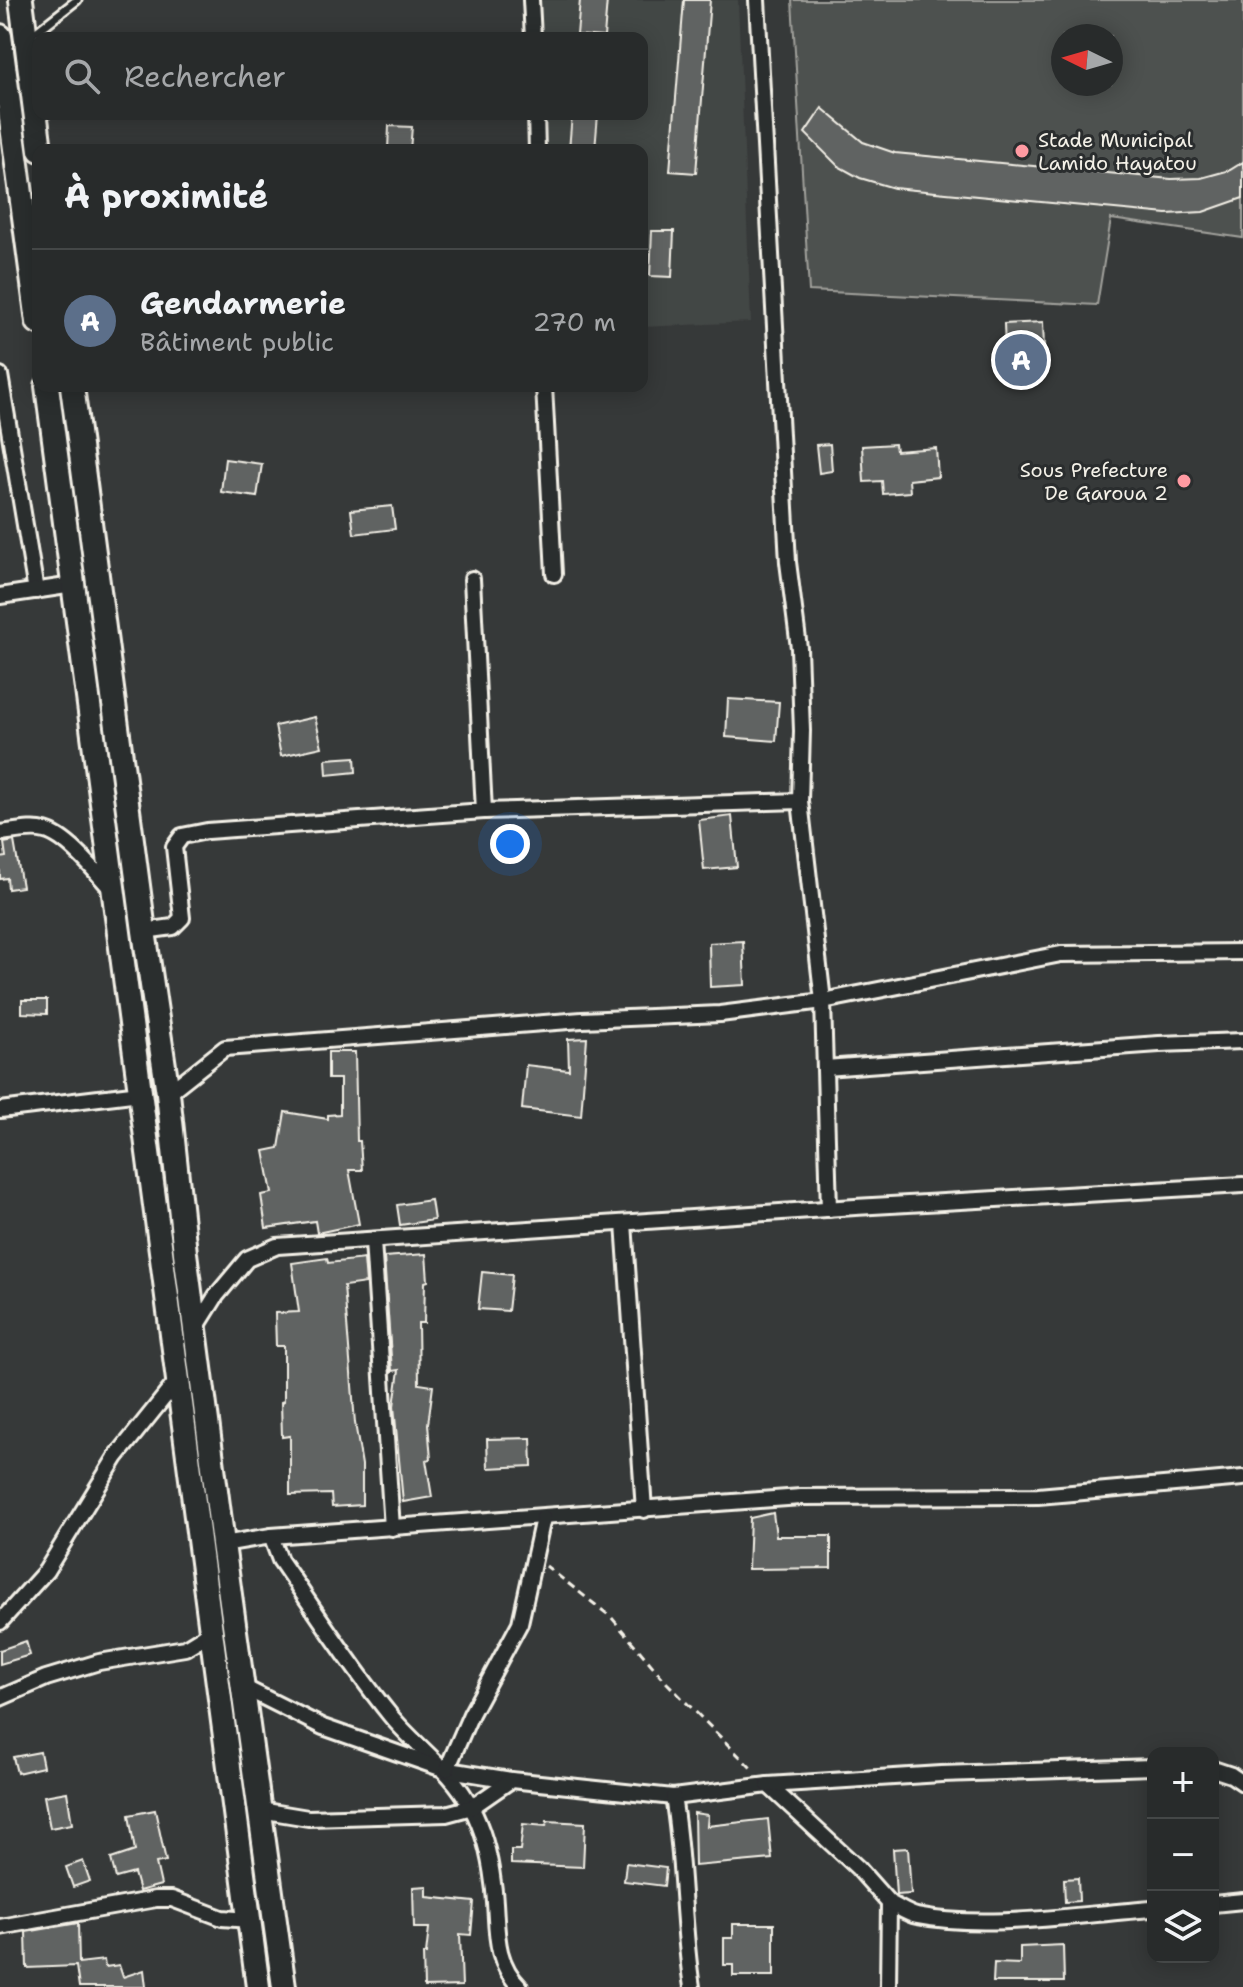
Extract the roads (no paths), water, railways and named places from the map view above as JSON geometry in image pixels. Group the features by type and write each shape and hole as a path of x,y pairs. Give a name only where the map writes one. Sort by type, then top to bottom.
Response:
{"main road":[{"path":"21,0 32,87"},
{"path":"0,36 32,277"},
{"path":"36,120 39,144"},
{"path":"48,392 258,1987"},
{"path":"73,392 284,1987"}],"street":[{"path":"531,0 533,32"},
{"path":"757,0 788,562 799,648 802,731 800,801 823,1001 829,1209"},
{"path":"536,120 537,144"},
{"path":"0,375 36,591"},
{"path":"544,392 554,574"},
{"path":"472,579 484,811"},
{"path":"0,596 73,585"},
{"path":"144,931 173,927 182,918 174,847 182,836 207,831 484,811 800,801"},
{"path":"0,833 38,830 52,834 84,858 113,891"},
{"path":"168,1093 225,1048 460,1032 582,1020 720,1014 823,1001 1061,954 1243,952"},
{"path":"825,1068 1143,1045 1243,1041"},
{"path":"0,1110 140,1093"},
{"path":"195,1328 216,1296 247,1259 277,1246 1243,1185"},
{"path":"624,1223 644,1510"},
{"path":"373,1241 392,1528"},
{"path":"0,1622 46,1571 116,1457 177,1381"},
{"path":"223,1544 271,1536 801,1497 1038,1496 1243,1478"},
{"path":"445,1769 520,1623 543,1518"},
{"path":"271,1536 280,1560 391,1717 445,1769 472,1807 483,1834 494,1884 498,1953 506,1971 520,1987"},
{"path":"0,1698 46,1678 99,1662 185,1648 211,1632"},
{"path":"243,1687 323,1727 445,1769 511,1780 673,1797 768,1785 941,1774 1147,1767"},
{"path":"1219,1771 1243,1783"},
{"path":"260,1810 308,1818 446,1814 472,1807 511,1780"},
{"path":"768,1785 858,1868 889,1903 913,1916"},
{"path":"673,1797 679,1834 684,1936 692,1987"},
{"path":"0,1927 156,1899 172,1899 222,1918 250,1920"},
{"path":"1219,1903 1243,1901"},
{"path":"888,1987 889,1903"},
{"path":"889,1922 913,1916 982,1921 1147,1909"}],"lane":[{"path":"35,32 77,0"},
{"path":"26,39 32,34"}],"place":[{"name":"Stade Municipal Lamido Hayatou","path":"1022,151"},
{"name":"Gendarmerie","path":"1021,360"},
{"name":"Sous Prefecture De Garoua 2","path":"1184,481"}]}
